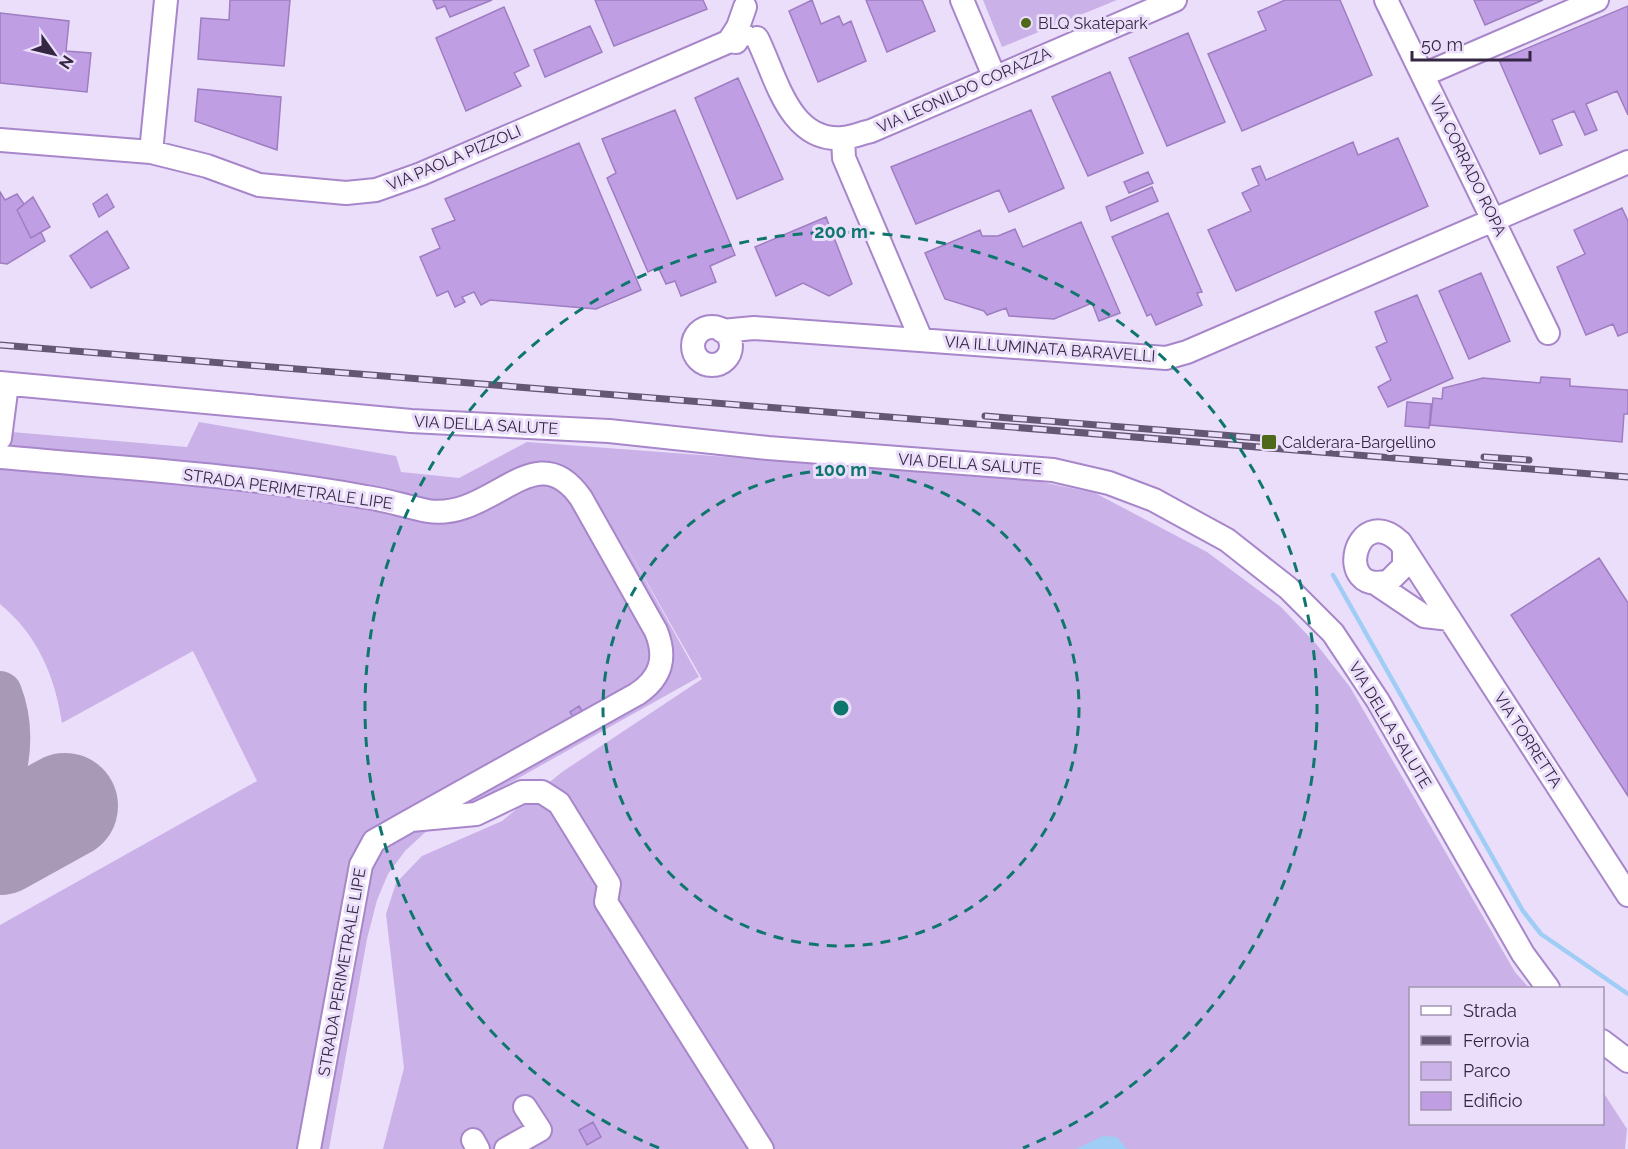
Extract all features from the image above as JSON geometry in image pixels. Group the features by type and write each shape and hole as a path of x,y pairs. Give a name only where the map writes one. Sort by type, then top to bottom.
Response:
{"street":[{"path":"151,152 166,0"},
{"path":"962,0 994,76"},
{"name":"VIA LEONILDO CORAZZA","path":"744,24 768,60 790,112 813,132 843,138 871,131 1174,0"},
{"name":"VIA CORRADO ROPA","path":"1386,0 1548,333"},
{"path":"1423,75 1598,0"},
{"name":"VIA PAOLA PIZZOLI","path":"0,140 151,152 207,166 259,185 346,193 376,190 421,174 744,24"},
{"path":"843,138 844,158 921,339"},
{"name":"VIA ILLUMINATA BARAVELLI","path":"722,331 754,328 891,340 921,339 1166,358 1187,352 1628,162"},
{"path":"0,438 4,383"},
{"name":"VIA DELLA SALUTE","path":"4,383 411,421 609,432 778,449 1053,470 1077,473 1145,497 1196,521 1247,553 1288,588 1334,633 1378,701 1523,954 1547,987"},
{"name":"STRADA PERIMETRALE LIPE","path":"0,457 239,480 367,497 442,512 468,507 536,472 553,474 568,482 581,498 656,631 663,652 660,671 648,687 374,841 361,865 309,1149"},
{"name":"VIA TORRETTA","path":"1385,580 1361,576 1354,561 1354,552 1363,538 1370,534 1386,533 1400,542 1628,895"},
{"path":"1385,580 1404,566 1404,550"},
{"path":"1385,580 1411,578 1428,584"},
{"path":"1385,580 1424,616 1450,619"},
{"path":"411,820 476,814 522,792 542,792 559,803 609,884 606,902 762,1149"},
{"path":"1604,1043 1628,1061"},
{"path":"506,1149 540,1130 525,1107"}],"green space":[{"name":"BLQ Skatepark","path":"983,0 1117,0 1002,47"},
{"path":"199,422 396,456 401,472 459,478 527,442 1032,480 1095,493 1207,552 1281,607 1317,645 1350,687 1515,972 1528,987 1409,987 1409,1125 1604,1125 1604,1094 1627,1129 1625,1149 383,1149 404,1068 386,914 396,883 422,856 502,821 562,772 702,679 619,533 699,677 431,827 405,851 388,874 377,900 367,939 329,1149 0,1149 0,925 257,781 193,651 62,723 55,689 43,658 25,629 0,604 0,431 187,447"}],"water":[{"path":"1103,1136 1117,1137 1127,1149 1076,1149"}],"building":[{"path":"230,0 290,0 284,66 198,59 201,18 229,20"},
{"path":"433,0 492,0 450,17 445,6 437,9"},
{"path":"595,0 703,0 707,9 614,46"},
{"path":"812,0 821,24 839,16 843,25 851,21 866,61 818,82 789,11"},
{"path":"866,0 922,0 935,31 887,52"},
{"path":"1285,0 1340,0 1372,75 1242,131 1208,54 1266,30 1258,12"},
{"path":"1474,0 1543,0 1485,25"},
{"path":"1628,6 1628,115 1617,91 1586,104 1597,130 1585,135 1574,111 1552,120 1562,145 1540,154 1499,60"},
{"path":"504,7 529,66 514,73 521,86 466,111 436,38"},
{"path":"0,13 69,21 66,51 91,53 87,92 0,83"},
{"path":"590,26 602,52 545,77 534,50"},
{"path":"1188,33 1225,122 1167,146 1129,58"},
{"path":"1110,72 1143,153 1088,176 1052,97"},
{"path":"738,78 783,179 737,199 695,98"},
{"path":"198,89 281,97 277,150 195,121"},
{"path":"675,110 735,255 710,266 716,282 681,296 675,281 666,284 658,267 648,272 607,178 616,173 602,139"},
{"path":"1031,110 1064,188 1009,212 999,190 916,224 891,167"},
{"path":"1398,138 1428,206 1236,291 1208,230 1251,211 1242,193 1259,185 1252,169 1260,166 1266,180 1353,142 1358,155"},
{"path":"579,143 641,290 596,309 490,300 481,305 474,292 462,297 465,302 455,307 448,291 437,296 420,257 440,248 432,229 455,220 445,199"},
{"path":"1148,172 1153,183 1129,193 1124,182"},
{"path":"1152,187 1158,201 1111,221 1106,207"},
{"path":"0,192 5,200 17,194 24,204 17,210 31,238 41,232 45,241 7,264 0,263"},
{"path":"107,194 114,207 99,217 93,204"},
{"path":"33,197 50,227 31,238 17,210"},
{"path":"1622,208 1628,221 1628,332 1618,336 1613,324 1586,335 1557,267 1585,254 1574,230"},
{"path":"1168,213 1202,292 1197,293 1202,305 1156,325 1151,314 1147,316 1112,237"},
{"path":"826,217 852,284 829,296 803,283 776,296 755,247"},
{"path":"1081,222 1120,313 1099,321 1092,303 1054,319 1009,316 1006,308 987,315 984,311 945,299 925,253 980,230 982,236 998,236 1015,229 1023,247"},
{"path":"107,231 129,268 91,288 70,256"},
{"path":"1481,273 1510,341 1469,359 1439,291"},
{"path":"1417,295 1453,378 1388,407 1378,387 1391,380 1376,347 1387,342 1375,312"},
{"path":"1541,377 1570,379 1570,386 1628,390 1628,414 1624,414 1622,442 1430,425 1433,398 1442,399 1443,388 1483,378 1540,383"},
{"path":"1407,402 1431,404 1429,428 1405,426"},
{"path":"1599,558 1628,603 1628,796 1511,615"},
{"path":"579,706 582,711 573,717 570,712"},
{"path":"593,1122 601,1137 587,1145 579,1130"}],"waterway":[{"path":"1333,575 1523,911 1541,934 1628,994"}],"taxiway":[{"path":"0,693 8,728 8,752 0,787"}],"runway":[{"path":"0,842 65,806"}],"railway":[{"path":"0,345 1628,477"},
{"path":"985,416 1272,439"},
{"path":"1484,457 1529,460"}],"place":[{"name":"BLQ Skatepark","path":"1026,23"},
{"name":"Calderara-Bargellino","path":"1269,442"}]}
